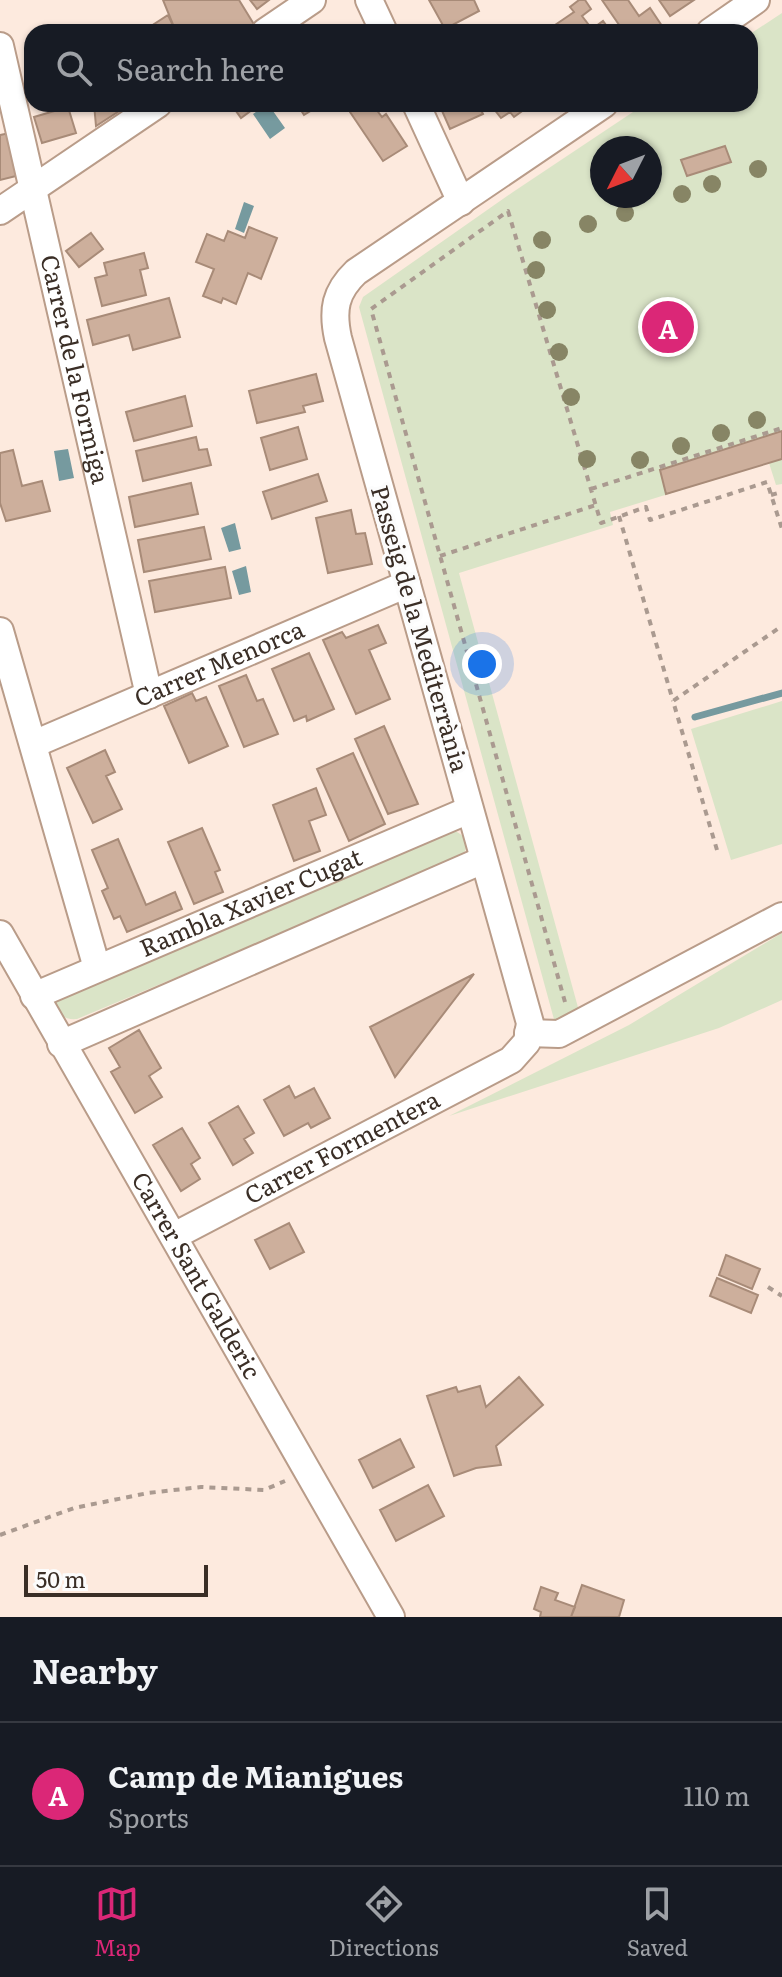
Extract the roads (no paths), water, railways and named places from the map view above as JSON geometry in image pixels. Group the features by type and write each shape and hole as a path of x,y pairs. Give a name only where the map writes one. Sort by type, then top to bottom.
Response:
{"street":[{"path":"277,24 312,0"},
{"path":"369,0 380,24"},
{"path":"722,24 756,0"},
{"name":"Carrer de la Formiga","path":"0,46 149,695"},
{"path":"0,211 146,112"},
{"path":"420,112 461,202 592,112"},
{"name":"Passeig de la Mediterrània","path":"461,202 356,272 345,282 334,306 338,338 530,1023 528,1033"},
{"name":"Carrer Menorca","path":"34,744 407,584"},
{"path":"0,631 97,968"},
{"name":"Rambla Xavier Cugat","path":"34,996 469,810"},
{"path":"61,1044 483,860"},
{"path":"528,1033 559,1034 782,916"},
{"name":"Carrer Sant Galderic","path":"0,934 391,1617"},
{"name":"Carrer Formentera","path":"174,1236 511,1060 527,1042 528,1033"}],"water":[{"path":"274,112 285,128 270,139 253,114"},
{"path":"244,202 254,206 244,233 235,229"},
{"path":"68,449 74,478 59,481 54,451"},
{"path":"235,523 241,549 229,552 221,528"},
{"path":"246,566 251,592 239,595 232,571"}],"waterway":[{"path":"695,717 782,693"}],"place":[{"name":"Camp de Mianigues","path":"668,327"}]}
